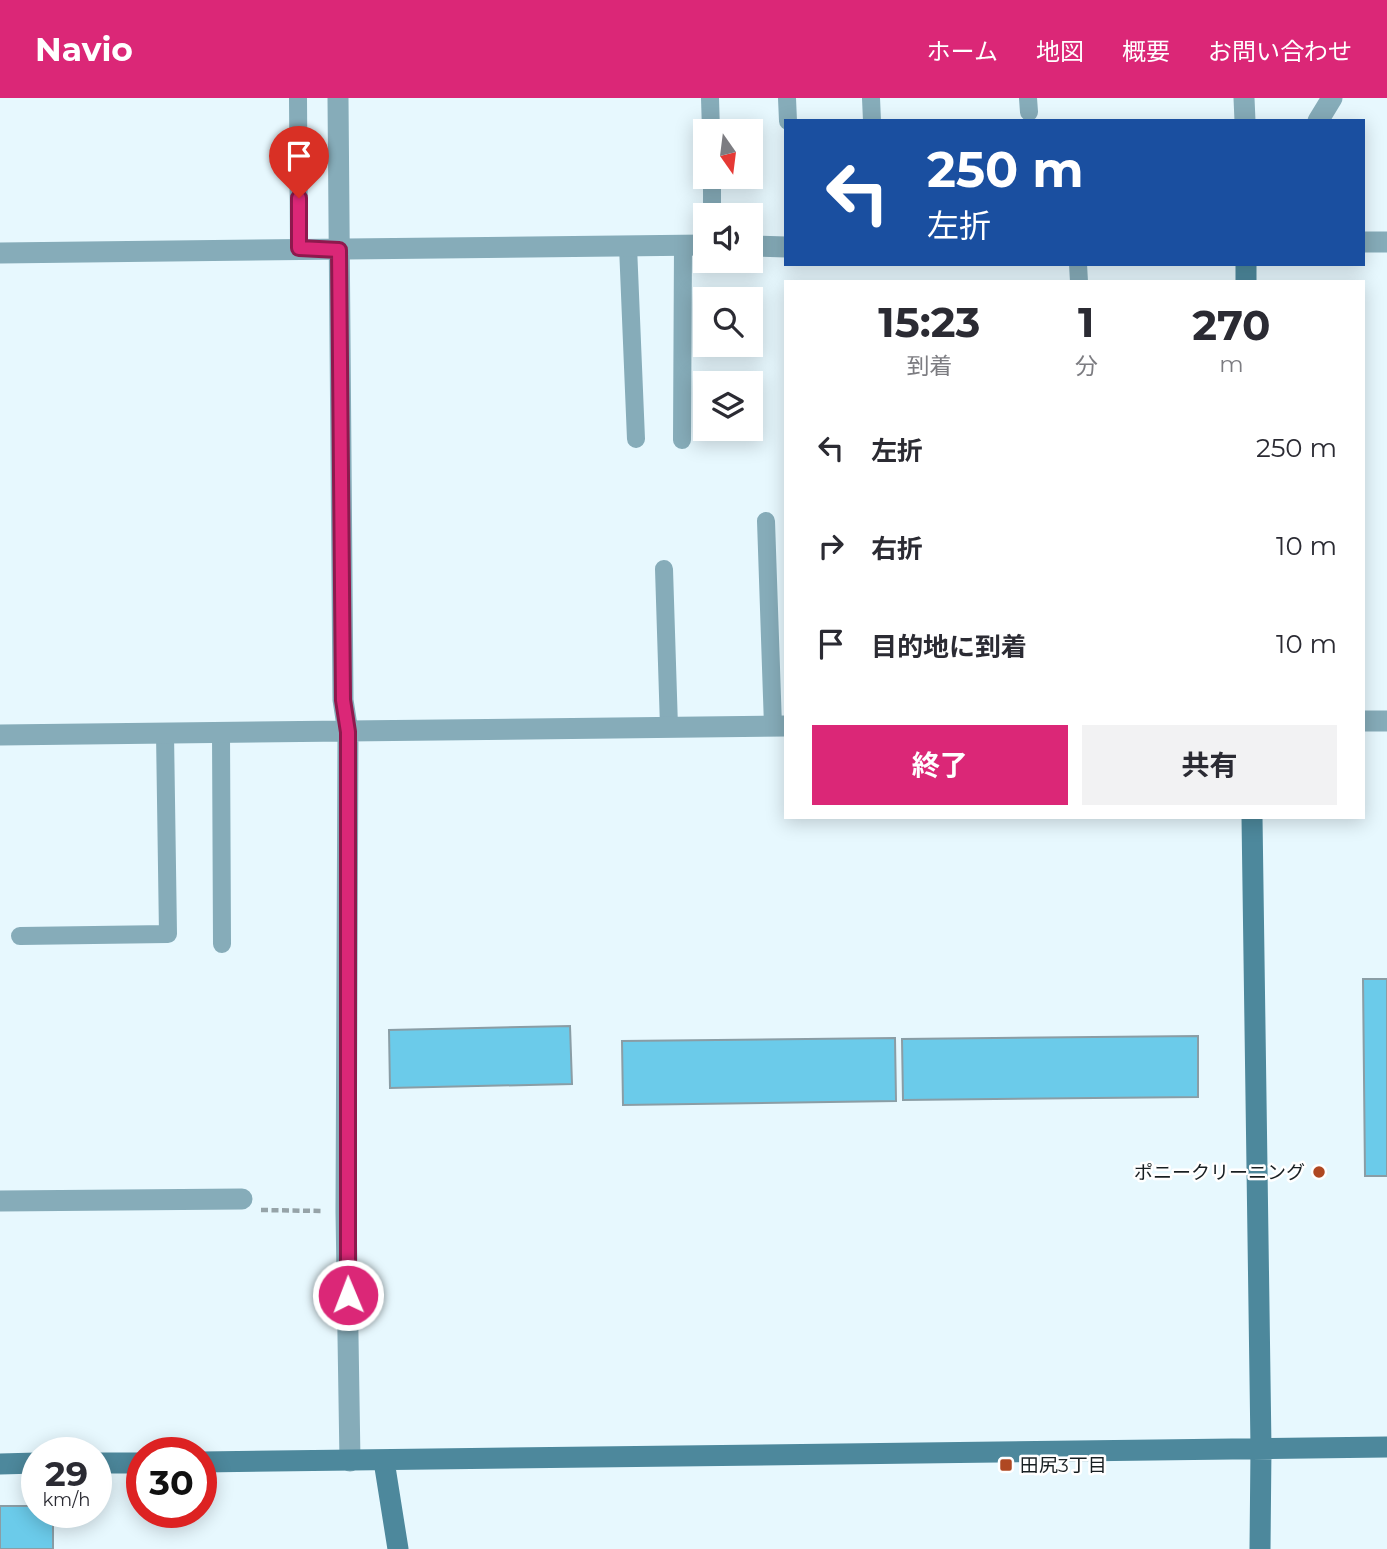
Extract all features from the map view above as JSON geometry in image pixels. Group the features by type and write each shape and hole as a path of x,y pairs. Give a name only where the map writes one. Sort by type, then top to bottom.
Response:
{"street":[{"path":"338,98 343,700 348,732 346,1212 351,1461"},
{"path":"1244,98 1245,119"},
{"path":"1319,119 1332,98"},
{"path":"1365,242 1387,242"},
{"path":"0,253 693,246"},
{"path":"763,246 784,247"},
{"path":"1365,721 1387,721"},
{"path":"0,735 779,726"},
{"path":"1252,819 1261,1448 1260,1549"},
{"path":"0,1201 242,1199"},
{"path":"217,1462 1387,1447"},
{"path":"384,1461 398,1549"},
{"path":"0,1464 21,1463"}],"lane":[{"path":"298,98 299,248"},
{"path":"710,98 711,119"},
{"path":"787,98 788,119"},
{"path":"871,98 872,119"},
{"path":"628,246 636,439"},
{"path":"682,440 683,246"},
{"path":"766,522 779,726"},
{"path":"664,569 669,727"},
{"path":"20,936 169,934 165,733"},
{"path":"221,733 222,944"}],"path":[{"path":"242,1199 263,1211 346,1212"}],"building":[{"path":"1363,979 1387,979 1387,1176 1365,1176"},
{"path":"570,1026 572,1084 390,1088 389,1030"},
{"path":"1198,1036 1198,1097 903,1100 902,1039"},
{"path":"895,1038 896,1101 623,1105 622,1041"},
{"path":"0,1506 21,1506 21,1528 53,1528 53,1549 0,1549"}],"place":[{"name":"ポニークリーニング","path":"1319,1172"},
{"name":"田尻3丁目","path":"1006,1465"}],"route":[{"path":"299,198 299,248 339,250 343,700 348,732 348,1295"}]}
